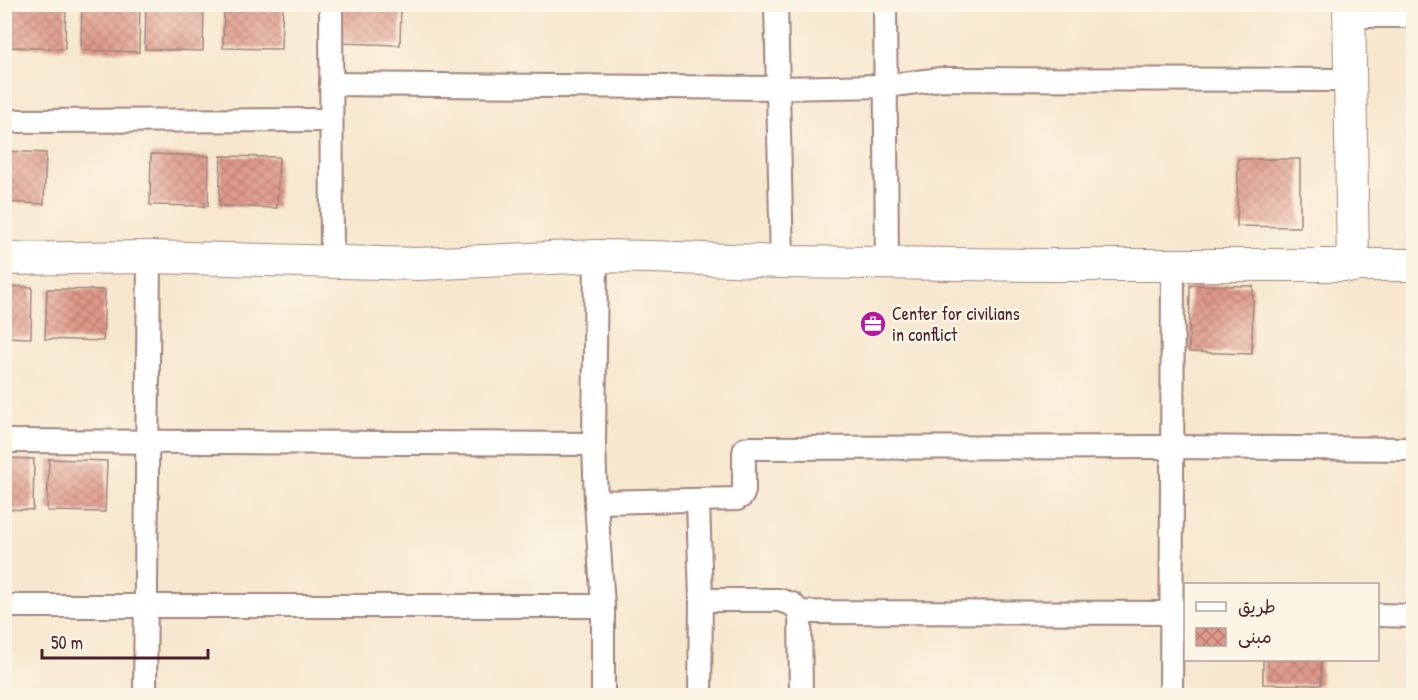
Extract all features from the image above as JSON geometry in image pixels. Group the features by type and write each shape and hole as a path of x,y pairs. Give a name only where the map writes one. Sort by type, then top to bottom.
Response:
{"street":[{"path":"331,4 332,263"},
{"path":"776,4 782,262"},
{"path":"885,4 887,263"},
{"path":"1353,266 1349,10 1413,16"},
{"path":"331,84 777,88 885,86 951,79 1351,80"},
{"path":"4,121 331,120"},
{"path":"4,259 149,257 439,264 596,256 782,262 1173,266 1413,265"},
{"path":"596,256 594,444 603,606 603,696"},
{"path":"145,696 149,257"},
{"path":"1171,696 1178,612 1172,447 1173,266"},
{"path":"4,441 594,444"},
{"path":"596,502 737,499 744,491 744,453 745,449 749,448 1413,449"},
{"path":"698,500 701,600 700,696"},
{"path":"701,600 779,600 792,604 800,612 801,696"},
{"path":"4,606 603,606"},
{"path":"800,612 1178,612"},
{"path":"1379,615 1413,616"}],"building":[{"path":"8,4 66,4 65,49 7,47"},
{"path":"82,4 140,4 139,52 81,50"},
{"path":"146,4 204,4 203,51 145,49"},
{"path":"224,4 283,4 281,49 223,48"},
{"path":"343,4 401,4 400,45 341,43"},
{"path":"4,151 46,153 44,204 4,202"},
{"path":"151,154 209,156 208,206 150,205"},
{"path":"221,156 279,157 277,208 219,206"},
{"path":"1238,159 1300,159 1300,227 1237,226"},
{"path":"1190,285 1253,286 1252,354 1189,352"},
{"path":"4,286 32,287 31,338 4,337"},
{"path":"47,289 105,290 103,341 45,339"},
{"path":"4,458 34,459 33,510 4,509"},
{"path":"49,459 107,461 105,512 47,511"},
{"path":"1263,661 1321,661 1321,685 1263,684"}],"place":[{"name":"Center for civilians in conflict","path":"873,324"}]}
